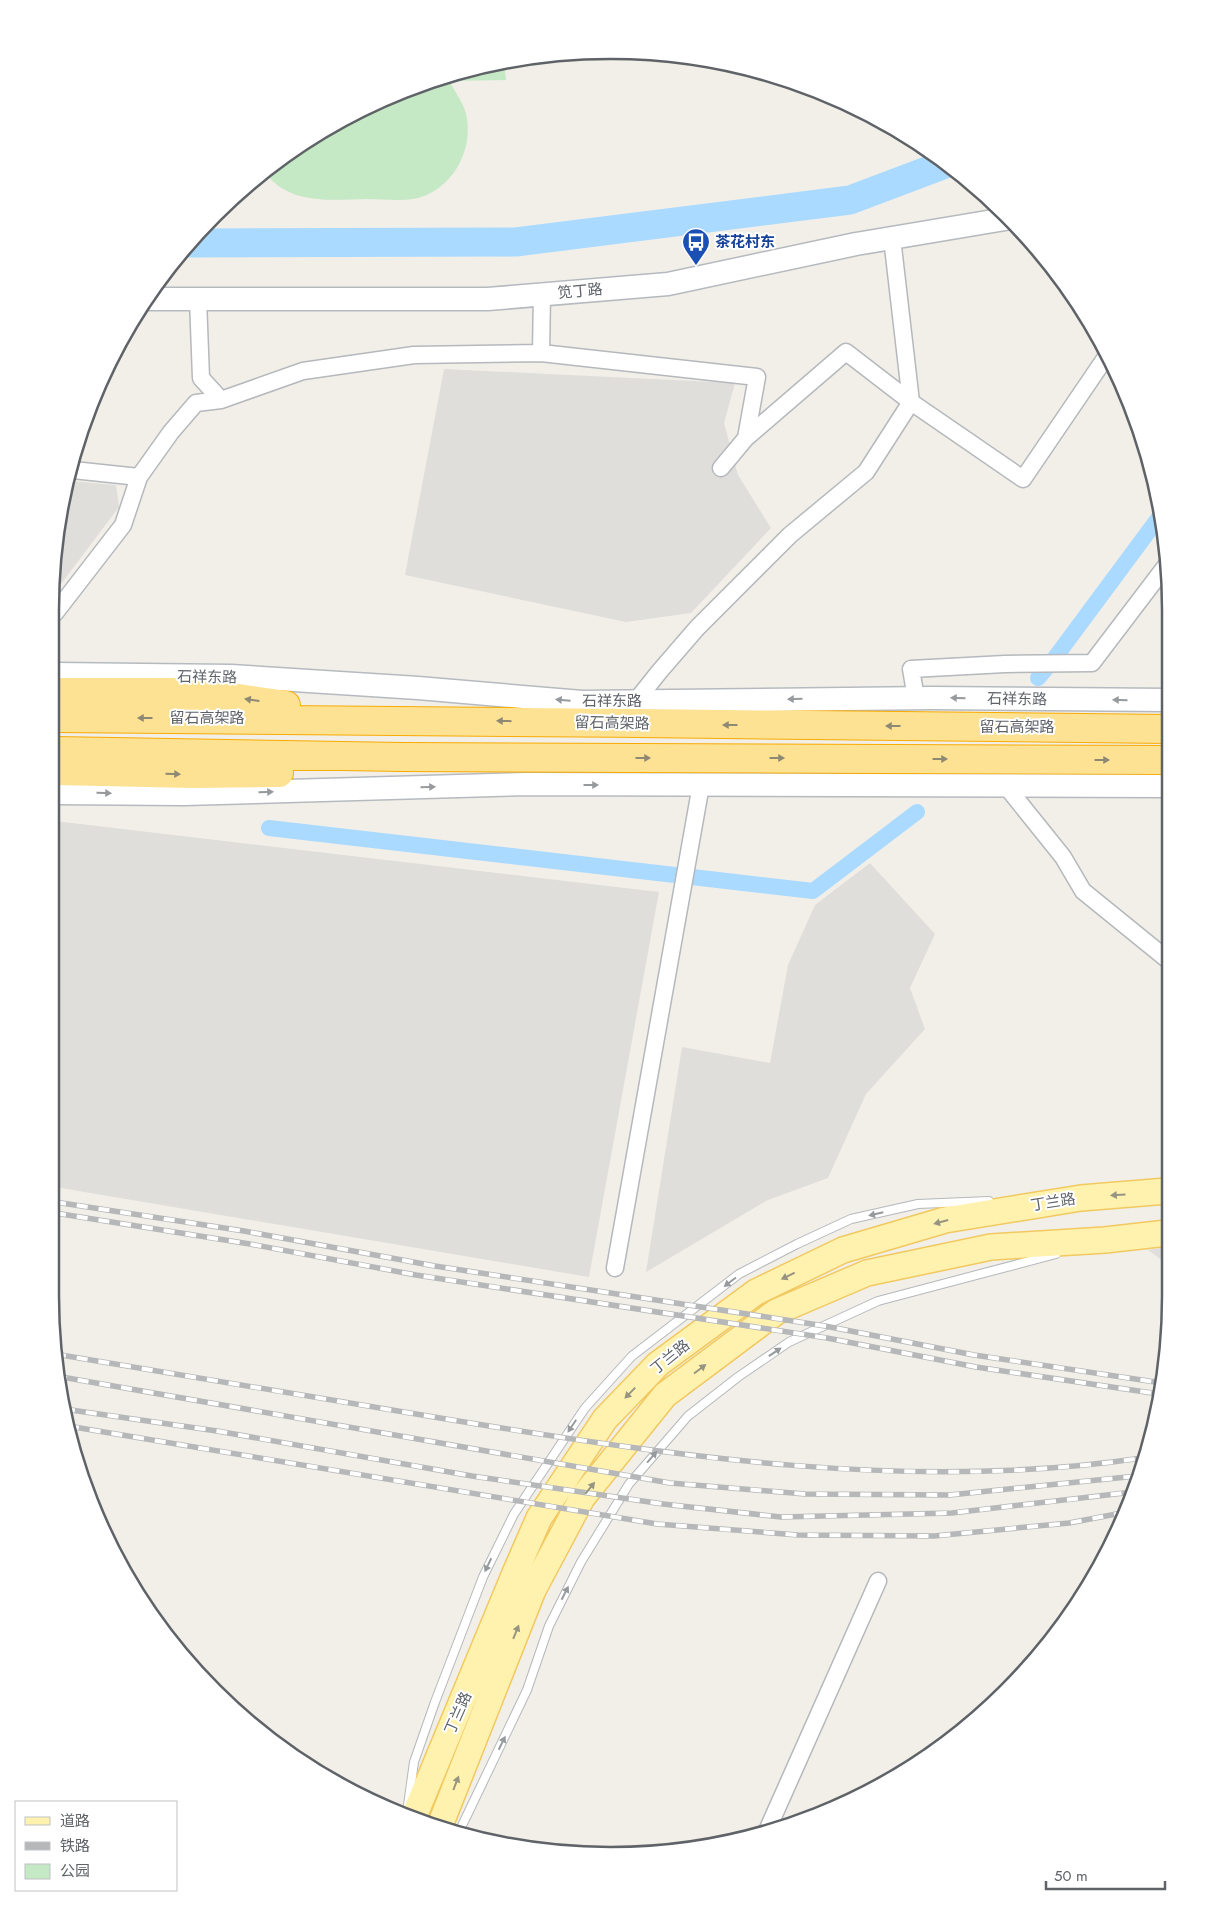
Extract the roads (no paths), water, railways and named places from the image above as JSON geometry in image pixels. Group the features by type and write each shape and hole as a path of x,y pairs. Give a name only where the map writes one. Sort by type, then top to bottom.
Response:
{"highway":[{"path":"59,692 198,692 386,719"},
{"name":"留石高架路","path":"59,718 386,719 693,725 1162,728"},
{"path":"59,751 402,757 1162,760"},
{"path":"59,770 192,774 305,773 402,757"}],"main road":[{"name":"笕丁路","path":"156,299 488,299 668,284 856,244 1001,220"},
{"name":"石祥东路","path":"59,674 231,676 418,688 582,702 916,698 1162,700"},
{"path":"59,793 184,794 527,784 1162,786"},
{"name":"丁兰路","path":"416,1812 515,1573 540,1518 605,1419 658,1364 756,1292 844,1250 945,1220 1081,1198 1162,1191"},
{"name":"丁兰路","path":"442,1821 533,1590 582,1498 665,1395 776,1312 867,1273 991,1247 1105,1240 1162,1234"}],"street":[{"path":"636,701 698,628 790,535 866,472 911,402 892,238"},
{"path":"541,353 542,294"},
{"path":"198,299 201,378 221,400"},
{"path":"722,468 746,438 846,352 911,402 1022,479 1103,362"},
{"path":"59,608 123,525 138,477 196,403 221,400 303,371 414,355 541,353 757,376 746,438"},
{"path":"77,470 138,477"},
{"path":"916,698 911,669 1005,664 1092,663 1161,572"},
{"path":"615,1268 701,785"},
{"path":"1006,786 1063,857 1084,891 1162,955"},
{"path":"770,1823 878,1581"}],"lane":[{"path":"1014,1200 1081,1198"},
{"path":"407,1808 414,1762 483,1577 514,1514 585,1408 632,1356 740,1274 797,1244 851,1219 918,1204 995,1201"},
{"path":"1070,1250 1105,1240"},
{"path":"462,1826 527,1690 549,1626 581,1562 629,1484 688,1416 738,1376 789,1342 878,1301 1061,1252"}],"waterway":[{"path":"200,243 516,242 850,200 938,167"},
{"path":"1038,678 1155,522"},
{"path":"269,828 813,891 917,812"}],"railway":[{"path":"59,1203 244,1231 435,1266 825,1326 974,1355 1156,1382"},
{"path":"59,1214 250,1244 416,1275 827,1338 976,1367 1154,1393"},
{"path":"62,1355 537,1434 710,1457 796,1466 883,1471 970,1472 1056,1468 1137,1459"},
{"path":"65,1378 670,1483 805,1494 950,1495 1132,1477"},
{"path":"71,1410 217,1431 472,1476 663,1504 781,1517 952,1513 1125,1493"},
{"path":"75,1427 657,1524 798,1535 934,1536 1069,1523 1117,1514"}],"place":[{"name":"茶花村东","path":"696,266"}]}
